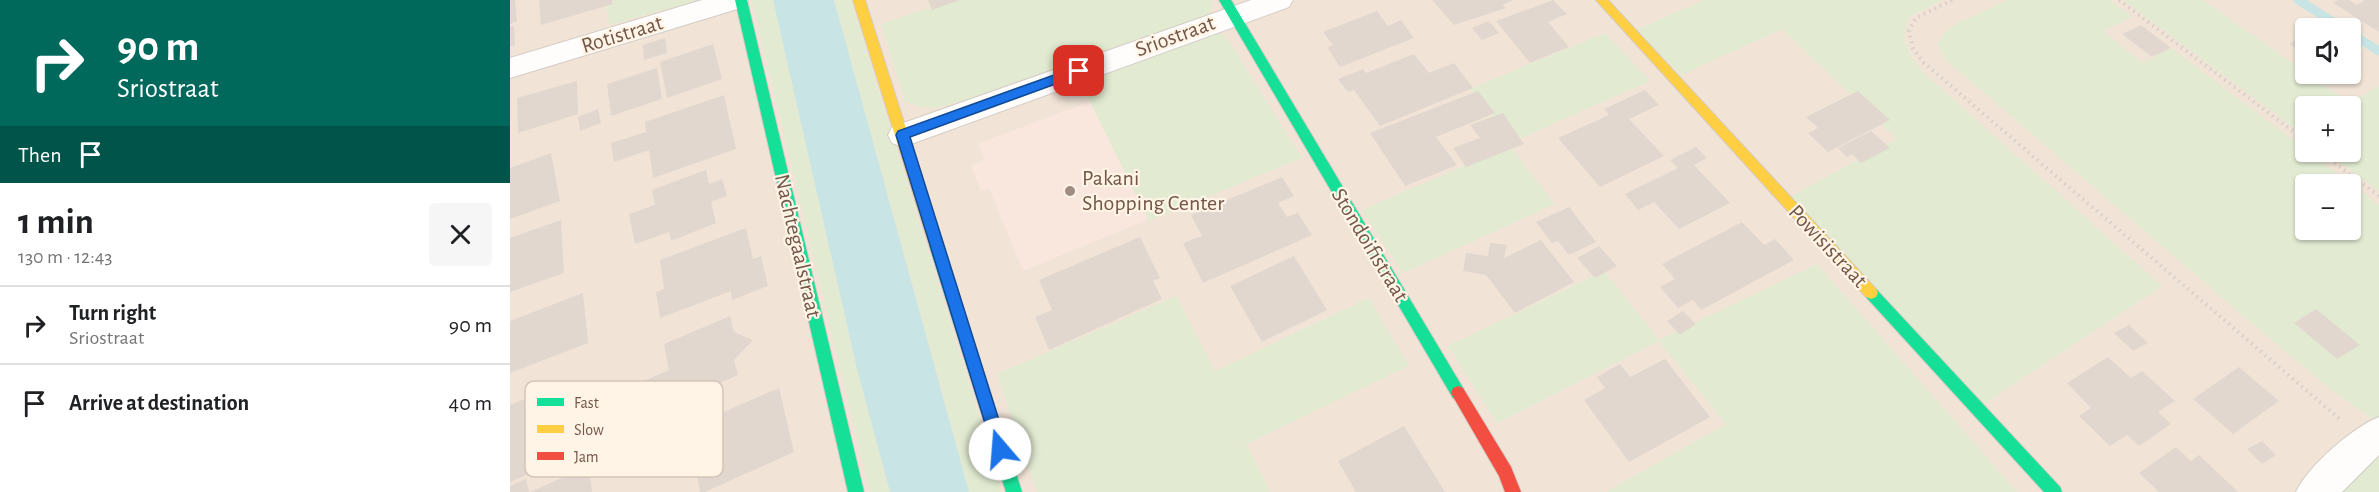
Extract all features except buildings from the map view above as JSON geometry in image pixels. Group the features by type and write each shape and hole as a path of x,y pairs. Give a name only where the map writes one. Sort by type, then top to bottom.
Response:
{"street":[{"name":"Rotistraat","path":"510,68 734,0"},
{"name":"Nachtegaalstraat","path":"741,0 856,492"},
{"path":"859,0 1014,492"},
{"name":"Sriostraat","path":"903,135 1229,7 1279,0"},
{"name":"Powisistraat","path":"1602,0 2054,492"},
{"name":"Stondoifistraat","path":"1229,7 1505,472 1513,492"},
{"path":"2314,492 2374,438"}],"path":[{"path":"1952,0 1916,18 1909,31 1913,48 1923,62 2339,419 2374,438"},
{"path":"2119,0 2295,133"},
{"path":"2333,162 2379,196"}],"shaded area":[{"path":"510,0 2379,0 2379,492 510,492"},
{"name":"Pakani Shopping Center","path":"1094,100 1154,217 1023,271 989,188 981,191 971,166 985,160 978,144"}],"green space":[{"path":"605,0 699,0 610,25"},
{"path":"752,0 773,0 857,369 890,492 870,492"},
{"path":"834,0 851,0 1002,492 969,492"},
{"path":"952,0 1212,0 1212,7 1201,20 956,103 930,108 912,104 905,101 881,24"},
{"path":"1704,0 1942,0 1909,17 1906,26 1907,46 1923,72 2162,286 1981,406 1791,196 1897,139 1782,29 1681,75 1636,30"},
{"path":"2007,0 2110,0 2132,17 2103,31 2143,63 2171,48 2295,142 2295,162 2322,162 2338,174 2295,174 2295,240 2361,240 2361,191 2379,205 2379,423 2334,392 2248,320 1946,60 1937,43 1950,27"},
{"path":"2123,0 2203,0 2295,65 2295,84 2322,84 2339,96 2295,96 2295,129"},
{"path":"1212,30 1223,35 1230,43 1302,158 1149,221 1079,80"},
{"path":"1605,33 1650,81 1512,142 1470,89"},
{"path":"2379,86 2379,191 2361,178 2361,174 2356,174 2340,162 2361,162 2361,96"},
{"path":"1510,146 1555,204 1403,273 1362,210"},
{"path":"1817,264 2017,492 1606,492 1726,424 1659,341 1497,423 1448,346 1604,271 1659,340"},
{"path":"1176,296 1215,371 1369,298 1409,366 1246,444 1270,492 1037,492 997,374"},
{"path":"2379,454 2379,492 2340,492"}],"water":[{"path":"773,0 834,0 969,492 890,492 857,369"}],"waterway":[{"path":"2298,0 2327,18"},
{"path":"2361,40 2379,51"}],"traffic: fast":[{"path":"741,0 856,492"},
{"path":"1225,0 1458,393"},
{"path":"936,245 1014,492"},
{"path":"1871,293 2054,492"}],"traffic: slow":[{"path":"859,0 936,245"},
{"path":"1602,0 1871,293"}],"traffic: jam":[{"path":"1458,393 1505,472 1513,492"}],"place":[{"name":"Pakani Shopping Center","path":"1070,191"}],"route":[{"path":"1000,449 903,135 1079,71"}]}
